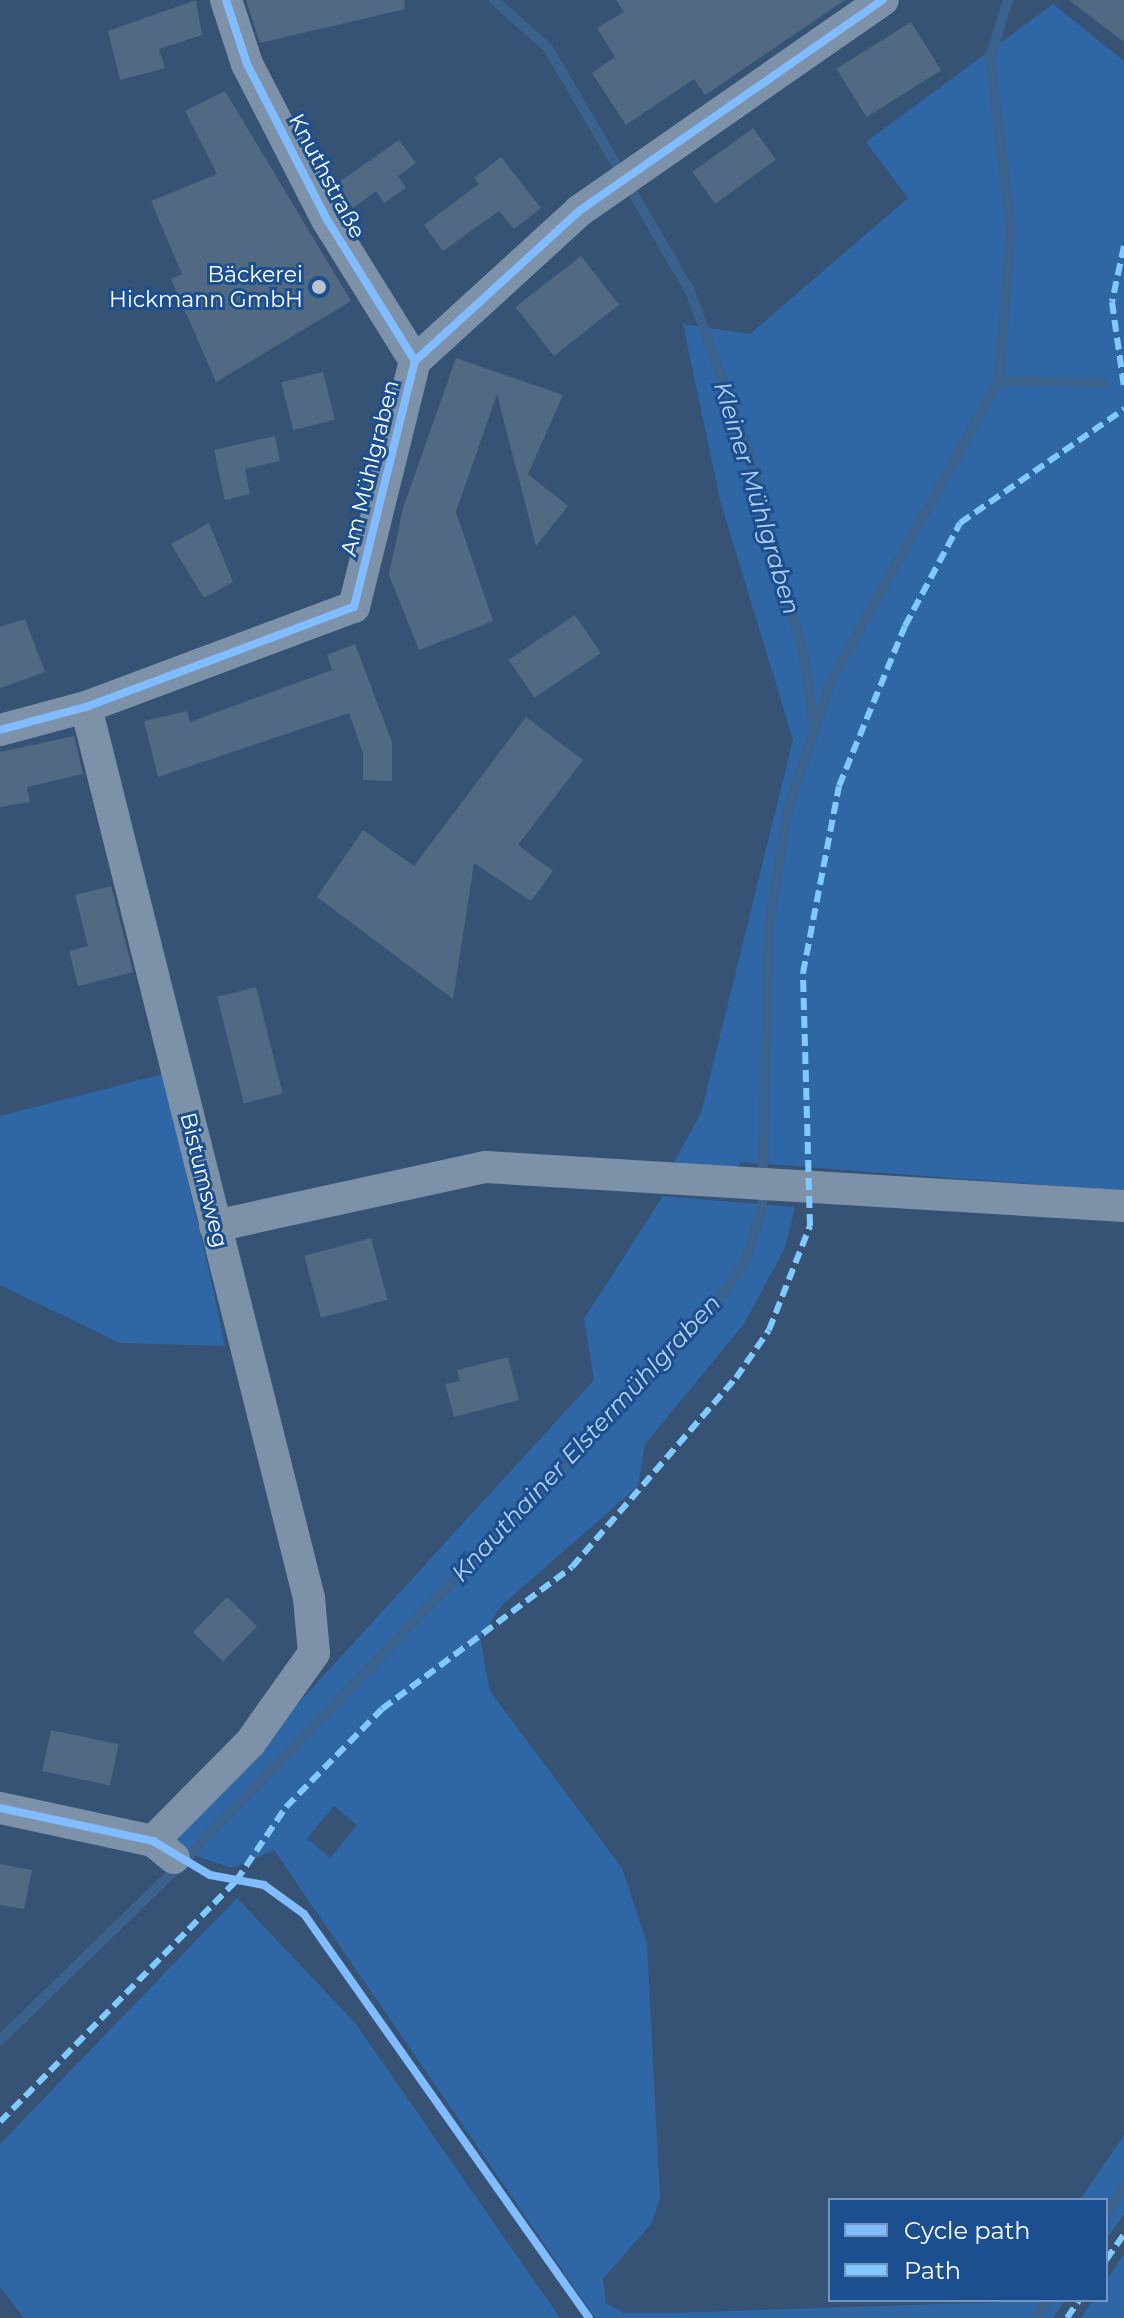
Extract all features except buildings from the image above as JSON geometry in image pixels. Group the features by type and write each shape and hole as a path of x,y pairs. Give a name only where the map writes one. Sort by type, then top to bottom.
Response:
{"street":[{"name":"Knuthstraße","path":"226,0 247,64 326,218 415,361"},
{"name":"Am Mühlgraben","path":"0,730 86,707 354,607 415,361 478,297 603,194 883,0"},
{"name":"Bistumsweg","path":"0,1808 164,1850 250,1743 314,1653 309,1598 86,707"},
{"path":"215,1226 486,1167 737,1186 1124,1206"}],"shaded area":[{"path":"1053,4 1124,61 1124,1191 740,1162 737,1174 669,1172 701,1113 793,740 720,500 683,324 750,334 908,198 866,142"},
{"path":"163,1074 225,1346 120,1343 0,1285 0,1116"},
{"path":"663,1196 795,1207 785,1248 744,1324 645,1444 638,1486 501,1606 480,1638 490,1691 622,1868 647,1944 660,2199 651,2224 603,2279 606,2303 624,2313 671,2313 1064,2302 1053,2318 595,2318 274,1850 232,1868 178,1850 175,1838 594,1380 584,1319","holes":["334,1806 357,1825 330,1858 307,1838"]},
{"path":"237,1898 356,2024 560,2318 24,2318 0,2287 0,2144"},
{"path":"1124,2135 1124,2214 1108,2237 1108,2198 1081,2198"},
{"path":"1124,2254 1124,2318 1081,2318 1092,2302 1108,2302 1108,2278"}],"waterway":[{"name":"Kleiner Mühlgraben","path":"494,0 548,48 690,291 749,454 804,656 814,725"},
{"name":"Knauthainer Elstermühlgraben","path":"0,2040 175,1870 708,1316 746,1259 762,1209 769,925 788,809 831,681 999,381 1011,228 990,58 1008,0"},
{"path":"999,381 1104,383"},
{"path":"1108,2212 1124,2188"},
{"path":"1036,2318 1047,2302"}],"marked path":[{"path":"1124,246 1112,302 1124,387"},
{"path":"0,2122 236,1881 286,1807 382,1709 572,1567 736,1378 769,1330 810,1226 803,973 839,786 905,626 960,523 1124,409"},
{"path":"1108,2257 1124,2234"},
{"path":"1067,2318 1078,2302"}],"cycle path":[{"path":"226,0 247,64 326,218 415,361"},
{"path":"0,730 86,707 354,607 415,361 579,211 883,0"},
{"path":"0,1808 153,1841 210,1875 264,1885 304,1914 589,2318"}],"place":[{"name":"Bäckerei Hickmann GmbH","path":"319,287"}]}
